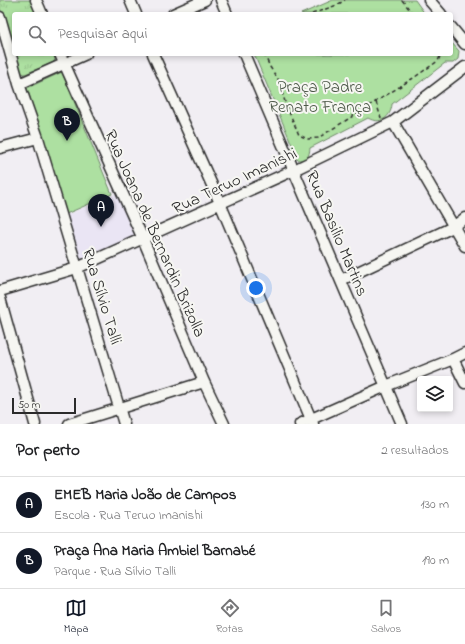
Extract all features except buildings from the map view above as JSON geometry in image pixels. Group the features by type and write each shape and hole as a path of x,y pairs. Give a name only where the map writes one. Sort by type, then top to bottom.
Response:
{"street":[{"path":"36,0 41,12"},
{"path":"130,0 135,12"},
{"path":"178,12 205,0"},
{"path":"221,0 226,12"},
{"path":"429,0 439,12"},
{"name":"Rua Sílvio Talli","path":"0,17 19,84 38,138 78,268 124,424"},
{"path":"453,29 465,44"},
{"name":"Rua Joana de Bernardin Brizolla","path":"61,56 143,239 204,382 224,424"},
{"path":"19,84 82,56"},
{"path":"154,56 220,203 312,422"},
{"name":"Rua Basilio Martins","path":"245,56 342,280 402,424"},
{"name":"Rua Teruo Imanishi","path":"0,292 78,268 294,170 393,122 465,67"},
{"path":"393,122 465,246"},
{"path":"0,148 38,138"},
{"path":"342,280 453,227 465,218"},
{"path":"0,298 35,424"},
{"path":"300,424 312,422 386,386 465,353"},
{"path":"453,359 465,383"},
{"path":"69,424 204,382"}],"path":[{"path":"318,12 337,5 345,0"},
{"path":"402,0 411,12"},
{"path":"265,56 278,79 286,105 299,135 308,140 318,138 376,102 438,61 440,56"},
{"path":"376,102 381,118 393,122"}],"shaded area":[{"path":"118,193 138,237 80,263 65,216"}],"green space":[{"path":"0,0 32,0 37,12 12,12 12,49 0,9"},
{"path":"333,0 415,0 424,12 306,12"},
{"name":"Praça Padre Renato França","path":"453,44 459,51 458,59 453,63 445,63 392,104 390,113 384,119 377,121 368,118 310,148 308,157 304,159 299,160 292,155 292,145 255,56 453,56"},
{"path":"14,56 54,56 55,60 52,63 25,74 21,73 18,69"},
{"path":"62,72 112,194 66,214 27,88"}],"place":[{"name":"Praça Ana Maria Ambiel Barnabé","path":"67,141"},
{"name":"EMEB Maria João de Campos","path":"101,227"}]}
